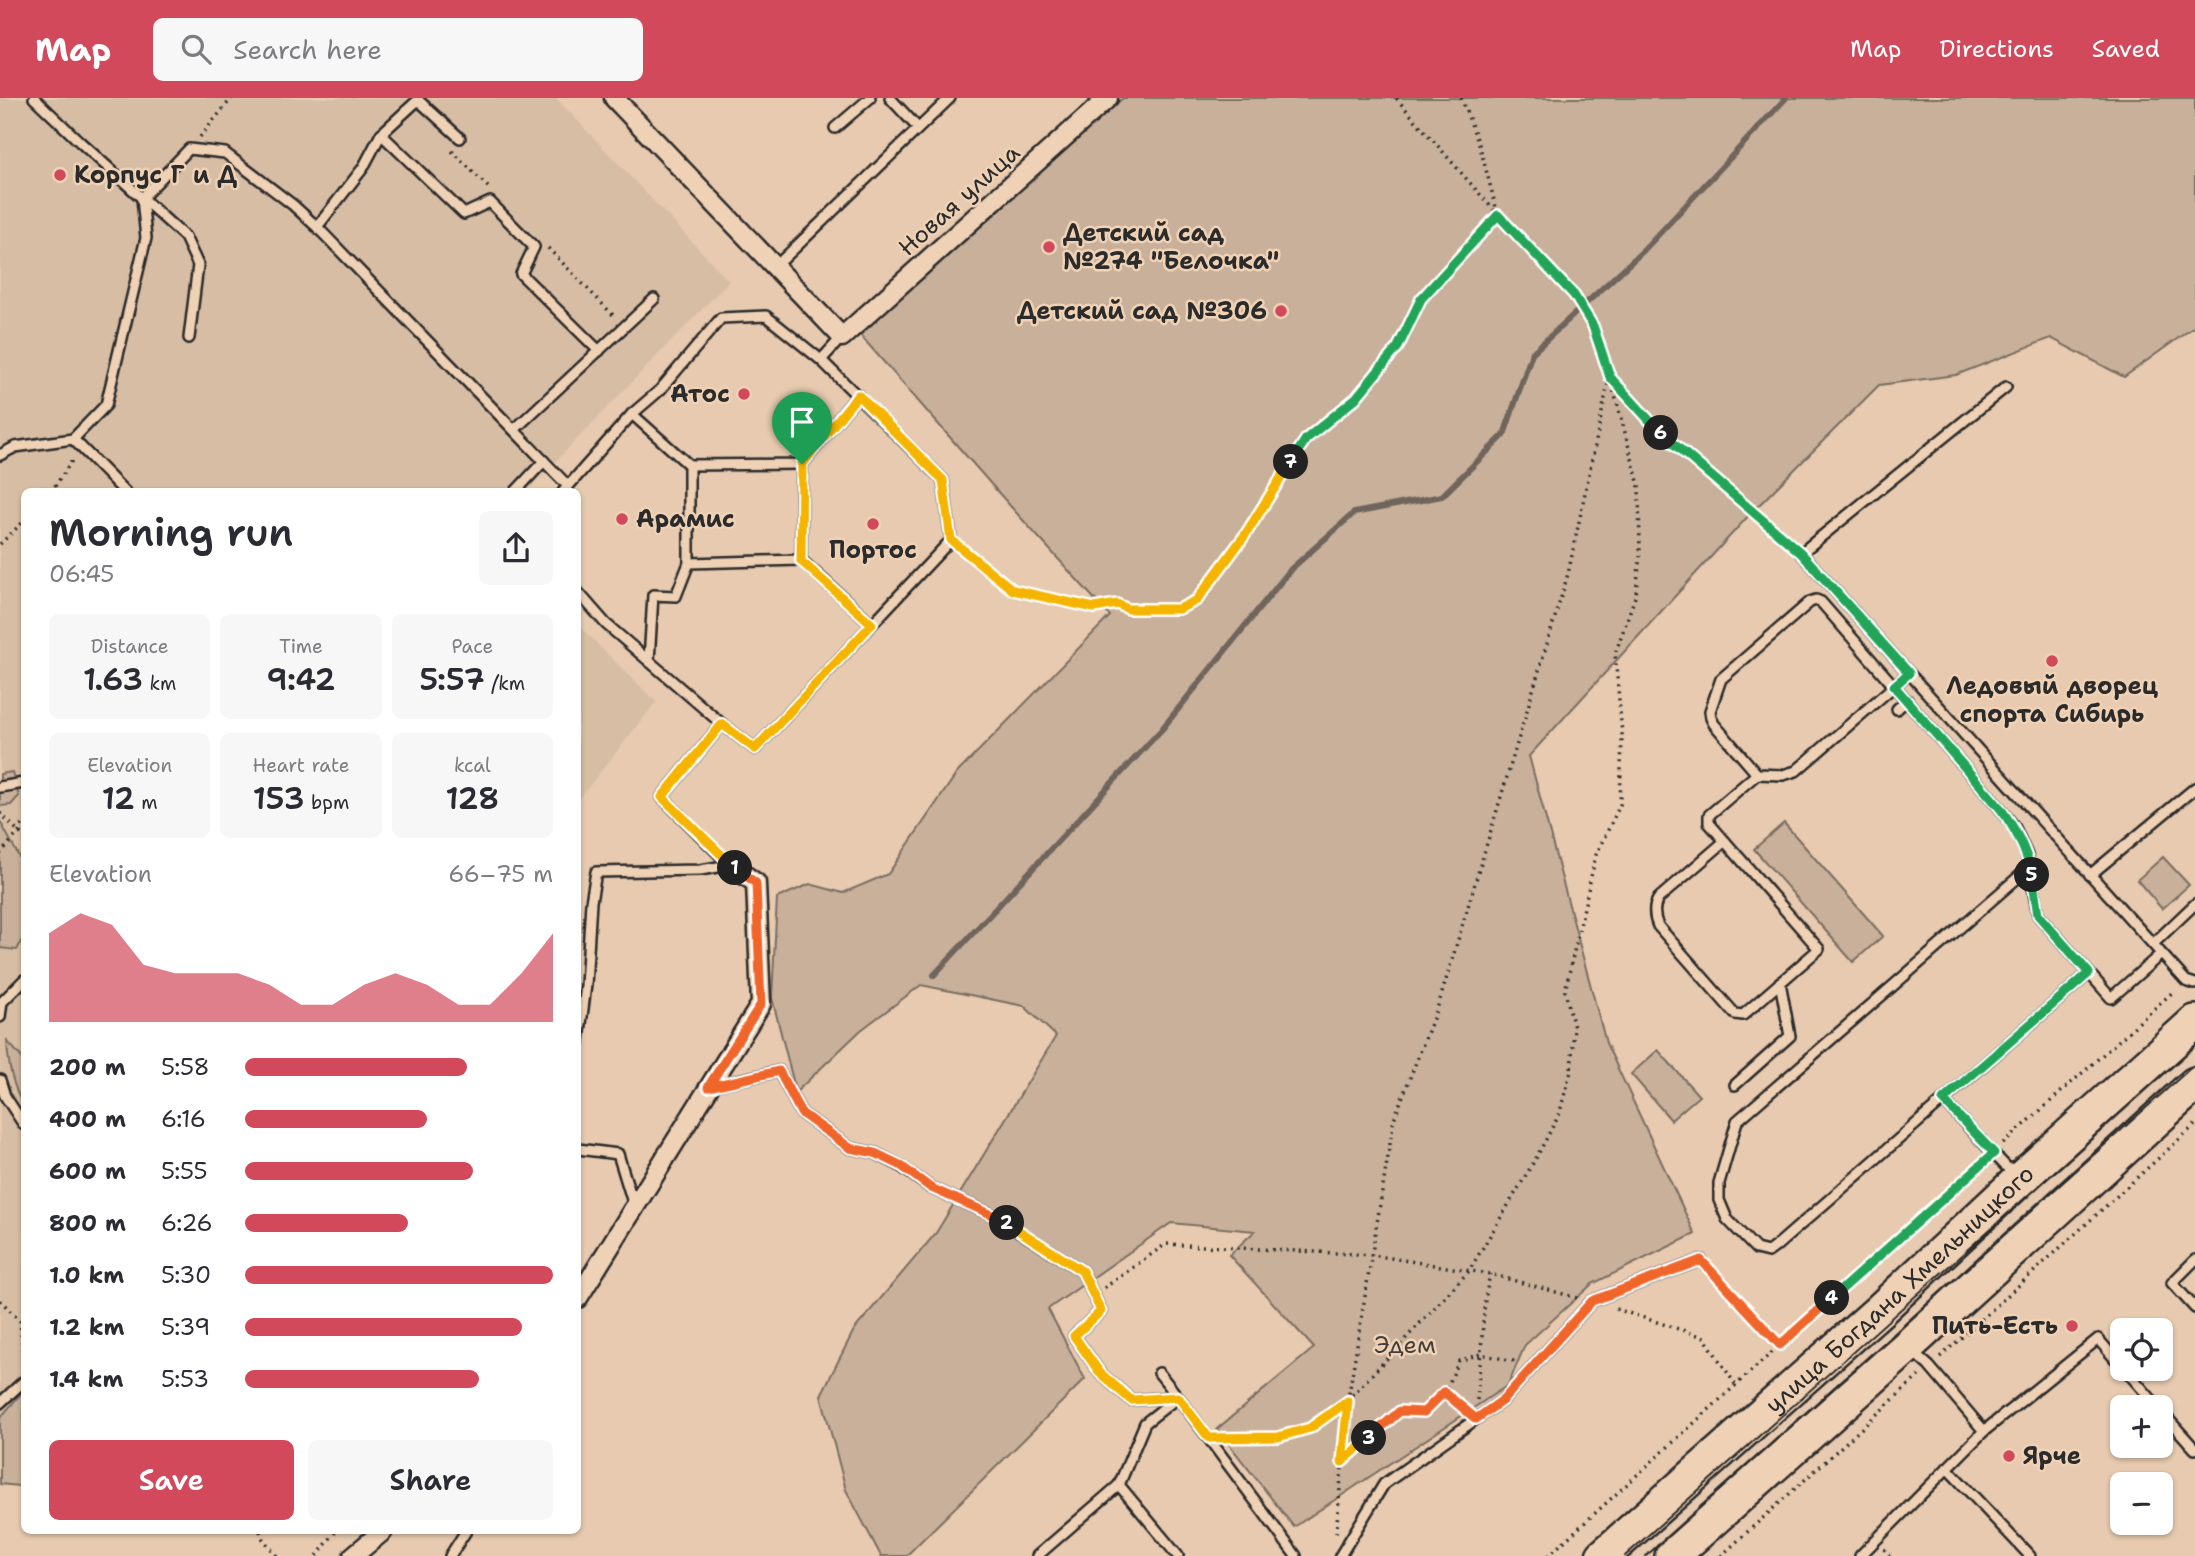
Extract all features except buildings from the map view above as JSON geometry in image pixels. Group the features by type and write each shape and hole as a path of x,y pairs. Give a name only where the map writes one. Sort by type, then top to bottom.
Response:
{"highway":[{"name":"улица Богдана Хмельницкого","path":"1603,1556 1880,1310 2019,1180 2195,1022"},
{"name":"улица Богдана Хмельницкого","path":"1672,1556 1918,1356 2195,1084"}],"street":[{"path":"614,98 842,337"},
{"name":"Новая улица","path":"842,337 1108,98"},
{"path":"581,1293 761,1004 756,883 730,864"},
{"path":"354,1556 380,1534"}],"lane":[{"path":"34,98 185,237 198,265 189,338"},
{"path":"835,128 870,98"},
{"path":"890,98 918,128"},
{"path":"775,267 950,98"},
{"path":"317,227 363,168 381,134 418,100 460,138"},
{"path":"381,134 464,215 490,202 534,247 521,274 599,351"},
{"path":"0,456 15,447 73,439 106,405 146,238 142,198 189,149 225,153 293,205 544,461 565,488"},
{"path":"514,430 654,299"},
{"path":"567,488 632,414 660,390 721,318 766,316 821,360 943,480 951,540 755,749 606,624 581,595"},
{"path":"821,360 842,337"},
{"path":"2006,387 1801,553 2190,983"},
{"path":"801,561 802,464 858,395"},
{"path":"632,414 689,465 802,464"},
{"path":"73,439 121,488"},
{"path":"519,488 544,461"},
{"path":"649,661 653,595 676,596 689,563 689,465"},
{"path":"689,563 801,561 872,624"},
{"path":"1757,774 1714,724 1710,711 1721,679 1810,602 1816,600 1821,602 2015,828 2027,855 2038,915 2111,998 2161,954"},
{"path":"1725,841 1659,898 1656,921 1735,1014 1743,1015 1819,949 1725,841 1709,823 1709,815 1757,774 1783,775 1796,771 1909,673"},
{"path":"1897,709 1907,701"},
{"path":"722,724 662,797 730,864"},
{"path":"0,787 21,784"},
{"path":"2090,875 2195,788"},
{"path":"581,1024 596,872 700,870 730,864"},
{"path":"2030,867 1737,1121 1719,1183 1719,1200 1727,1219 1756,1249 1768,1252 2089,973"},
{"path":"2153,944 2195,904"},
{"path":"1735,1085 1742,1072 1790,1036 1780,982"},
{"path":"0,1017 1,1001 21,983"},
{"path":"708,1087 779,1071 801,1113 850,1148 875,1153 900,1165 931,1188 995,1216 1082,1271 1101,1311 1074,1336 1100,1373 1131,1400 1178,1397"},
{"path":"0,1080 5,1096 21,1120"},
{"path":"1943,1100 2019,1180"},
{"path":"581,1149 618,1154 635,1208"},
{"path":"1340,1556 1384,1484 1503,1400 1592,1301 1701,1260"},
{"path":"2195,1260 2172,1283 2195,1308"},
{"path":"1860,1556 1984,1431 2098,1339 2110,1353"},
{"path":"1918,1356 1984,1431"},
{"path":"1159,1373 1296,1556"},
{"path":"2135,1381 2147,1395"},
{"path":"0,1403 21,1384"},
{"path":"1037,1556 1119,1485 1145,1423 1178,1397"},
{"path":"2173,1424 2195,1449"},
{"path":"1947,1468 2030,1556"},
{"path":"1119,1485 1178,1556"},
{"path":"450,1556 464,1534"}],"path":[{"path":"189,149 232,98"},
{"path":"1209,1438 1278,1437 1310,1428 1348,1401 1469,1270 1559,1115 1571,1071 1574,1028 1565,990 1596,855 1620,805 1622,734 1615,654 1636,594 1640,555 1639,485 1610,377 1593,326 1574,295 1498,215 1396,98"},
{"path":"1461,98 1480,148 1498,215"},
{"path":"951,540 1013,590 1094,608 1117,604 1128,609 1179,609 1197,600 1245,535 1306,439 1356,398 1398,347 1421,299 1498,215"},
{"path":"1610,377 1663,435 1801,553"},
{"path":"1336,1536 1348,1401 1394,1119 1439,1003 1569,573 1610,377"},
{"path":"54,488 71,462 73,439"},
{"path":"0,544 21,524"},
{"path":"0,813 19,832"},
{"path":"0,854 21,828"},
{"path":"1548,1556 1735,1384 2190,983"},
{"path":"1721,1556 1918,1356 2195,1125"},
{"path":"1093,1295 1166,1244 1372,1255 1490,1274 1592,1301 1704,1337 1735,1384"},
{"path":"1701,1260 1780,1345"},
{"path":"1476,1419 1485,1299 1490,1274"},
{"path":"0,1300 20,1321 21,1334"},
{"path":"1342,1462 1400,1411 1424,1412 1444,1392 1459,1361 1480,1354 1513,1361 1520,1382"},
{"path":"1444,1392 1476,1419"},
{"path":"261,1534 277,1556"},
{"path":"317,1556 334,1534"}],"shaded area":[{"path":"0,98 556,98 729,281 530,488 21,488 21,1454 0,1476"},
{"path":"581,628 656,702 581,796"}],"green space":[{"name":"Эдем","path":"1123,98 2195,98 2195,326 2124,377 2051,338 1956,375 1879,385 1751,513 1529,756 1606,1043 1695,1234 1592,1284 1525,1345 1508,1385 1294,1527 1217,1429 1314,1348 1229,1255 1255,1231 1171,1223 1048,1309 1085,1379 906,1556 881,1556 846,1490 821,1395 854,1330 936,1233 1056,1036 1024,1006 921,985 861,1030 796,1092 772,998 777,898 810,884 843,893 888,874 957,773 1110,616 854,328"},
{"path":"12,772 19,796 11,805 0,806 0,774"},
{"path":"0,821 21,860 21,942 17,950 0,948"},
{"path":"1784,823 1883,936 1853,962 1754,849"},
{"path":"2163,857 2189,885 2162,909 2137,880"},
{"path":"7,1041 21,1057 21,1100 11,1075"},
{"path":"1658,1050 1699,1096 1671,1120 1631,1074"},
{"path":"21,1394 19,1486 0,1484 0,1418"}],"waterway":[{"path":"934,975 1162,729 1291,569 1354,513 1442,496 1504,435 1532,353 1644,250 1786,98"}],"tram line":[{"path":"1625,1556 2195,1046"},
{"path":"1646,1556 2195,1064"}],"place":[{"name":"Корпус Г и Д","path":"60,175"},
{"name":"Детский сад №274 \"Белочка\"","path":"1049,247"},
{"name":"Детский сад №306","path":"1281,311"},
{"name":"Атос","path":"744,394"},
{"name":"Арамис","path":"622,519"},
{"name":"Портос","path":"873,524"},
{"name":"Ледовый дворец спорта Сибирь","path":"2052,661"},
{"name":"Пить-Есть","path":"2072,1326"},
{"name":"Ярче","path":"2009,1456"}],"route":[{"path":"1498,215 1574,295 1593,326 1610,377 1663,435 1801,553 1909,673 1894,686 2015,828 2027,855 2038,915 2089,973 1943,1100 1994,1153 1780,1345 1701,1260 1592,1301 1503,1400 1476,1419 1444,1392 1424,1412 1400,1411 1342,1462 1348,1401 1310,1428 1278,1437 1209,1438 1178,1397 1131,1400 1100,1373 1074,1336 1101,1311 1082,1271 995,1216 931,1188 900,1165 875,1153 850,1148 801,1113 779,1071 708,1087 761,1004 756,883 730,864 662,797 722,724 755,749 872,624 801,561 802,464 858,395 943,480 951,540 1013,590 1094,608 1117,604 1128,609 1179,609 1197,600 1245,535 1306,439 1356,398 1398,347 1421,299 1498,215"}]}
